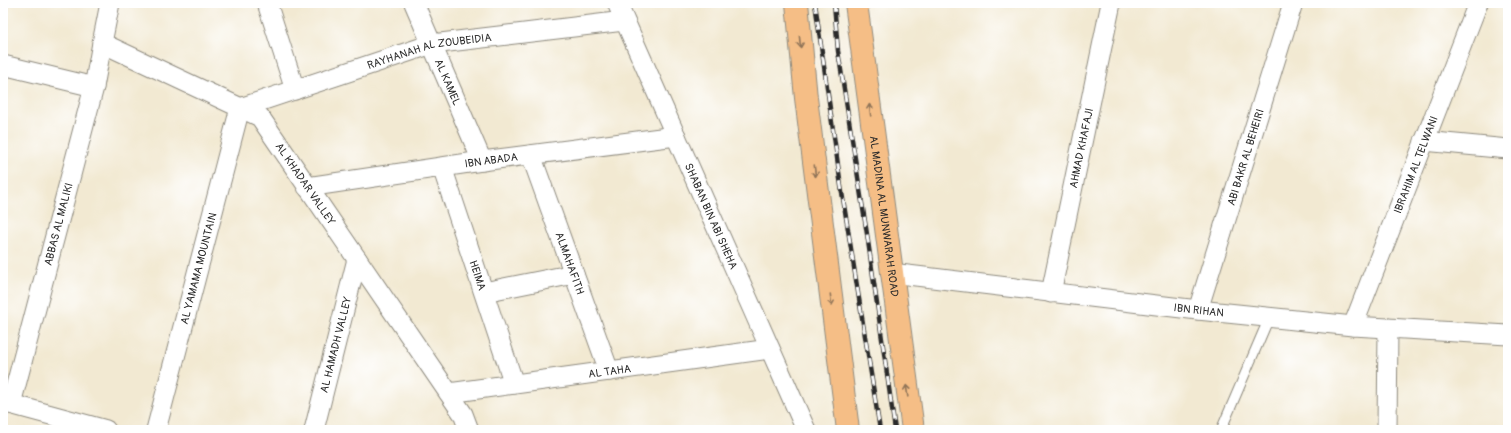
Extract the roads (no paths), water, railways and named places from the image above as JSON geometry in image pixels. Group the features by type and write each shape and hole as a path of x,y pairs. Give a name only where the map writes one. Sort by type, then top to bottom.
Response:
{"main road":[{"path":"796,3 806,98 848,430"},
{"name":"AL MADINA AL MUNWARAH ROAD","path":"856,3 913,430"}],"street":[{"path":"102,43 110,3"},
{"path":"267,3 295,90"},
{"name":"AL KAMEL","path":"414,3 482,161"},
{"name":"SHABAN BIN ABI SHEHA","path":"616,3 806,430"},
{"name":"AHMAD KHAFAJI","path":"1051,293 1111,3"},
{"name":"ABI BAKR AL BEHEIRI","path":"1198,310 1293,3"},
{"name":"IBRAHIM AL TELWANI","path":"1353,326 1478,3"},
{"name":"RAYHANAH AL ZOUBEIDIA","path":"240,108 432,44 624,21"},
{"name":"ABBAS AL MALIKI","path":"7,403 94,87 102,43"},
{"name":"AL KHADAR VALLEY","path":"102,43 260,117 449,393 463,414 469,430"},
{"path":"3,65 94,87"},
{"name":"AL YAMAMA MOUNTAIN","path":"156,430 240,108"},
{"name":"IBN ABADA","path":"307,187 482,161 676,136"},
{"path":"1424,141 1508,149"},
{"name":"ALMAHAFITH","path":"531,155 609,371"},
{"name":"HEIMA","path":"442,167 514,384"},
{"name":"AL HAMADH VALLEY","path":"314,430 357,259"},
{"name":"IBN RIHAN","path":"891,273 1269,318 1353,326 1508,335"},
{"path":"484,292 574,274"},
{"path":"1387,430 1388,328"},
{"name":"AL TAHA","path":"449,393 770,349"},
{"path":"7,403 106,430"}],"lane":[{"path":"1221,430 1269,318"}],"railway":[{"path":"815,3 841,186 880,430"},
{"path":"834,3 838,51 867,234 895,430"}]}
